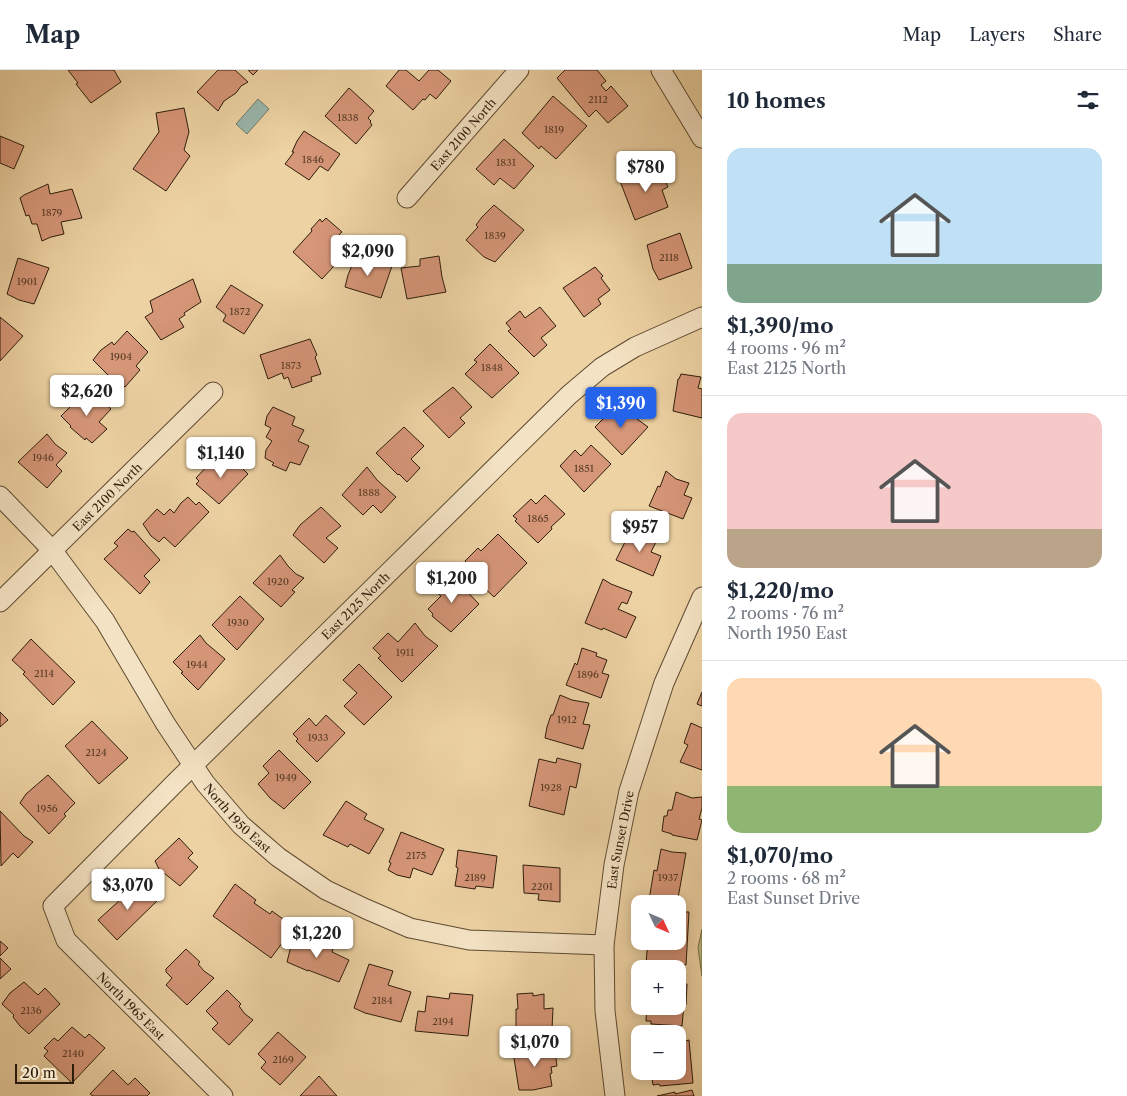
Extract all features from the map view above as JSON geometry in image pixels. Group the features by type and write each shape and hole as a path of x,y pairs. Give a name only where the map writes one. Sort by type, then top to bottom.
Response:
{"street":[{"name":"East 2100 North","path":"407,198 519,70"},
{"path":"661,71 702,138"},
{"name":"East 2125 North","path":"53,906 569,395 602,368 635,346 702,317"},
{"name":"East 2100 North","path":"0,602 213,392"},
{"name":"North 1950 East","path":"0,496 52,550 105,621 164,724 205,783 241,825 278,857 326,890 410,928 469,940 604,945"},
{"name":"East Sunset Drive","path":"615,1096 606,1011 604,945 614,865 629,791 664,683 702,597"},
{"name":"North 1965 East","path":"53,906 66,940 223,1096"}],"green space":[{"path":"702,929 702,976 698,948"}],"shaded area":[{"path":"258,99 269,109 247,134 236,124"}],"building":[{"path":"68,70 114,70 121,82 91,103"},
{"path":"218,70 235,70 248,82 224,101 218,111 197,92"},
{"path":"248,70 258,70 253,75"},
{"path":"399,70 406,70 419,81 429,70 438,70 451,81 436,99 430,94 413,110 386,86"},
{"path":"565,70 597,70 606,81 601,85 606,91 611,86 628,106 608,123 596,110 589,117 557,78"},
{"path":"349,88 374,111 368,118 372,125 356,144 325,116"},
{"path":"553,96 587,126 556,159 541,146 539,149 522,133"},
{"path":"184,108 189,132 184,150 190,156 166,191 133,169 159,132 156,113"},
{"path":"304,131 340,154 328,171 320,166 309,180 285,164 294,152 292,152 297,141"},
{"path":"0,136 24,146 14,169 0,163"},
{"path":"504,139 534,166 514,189 500,178 494,185 476,169"},
{"path":"658,166 668,187 662,190 668,207 635,220 620,181"},
{"path":"48,184 50,194 72,189 82,218 61,222 64,234 42,241 37,224 32,224 29,215 26,216 20,198"},
{"path":"494,205 524,230 495,262 484,257 466,240 478,227 476,225 482,217"},
{"path":"326,218 342,232 332,241 336,244 338,242 348,251 322,279 293,252 320,219 322,222"},
{"path":"680,233 692,268 659,280 653,269 647,245"},
{"path":"356,256 364,258 364,261 370,263 372,259 392,266 381,298 345,287"},
{"path":"439,256 446,292 407,299 401,268 420,266 420,259"},
{"path":"18,258 49,268 34,304 7,294"},
{"path":"595,267 603,276 601,278 610,290 598,299 601,304 584,317 563,288"},
{"path":"193,279 201,302 184,313 185,315 179,319 184,327 161,340 145,317 153,312 150,301"},
{"path":"231,285 263,305 244,334 223,321 226,315 216,307"},
{"path":"540,307 556,326 541,338 547,345 534,357 508,331 511,329 506,323 520,311 525,318"},
{"path":"0,317 23,336 0,361"},
{"path":"127,331 148,352 136,366 140,370 125,387 118,380 116,383 93,360 101,350 112,342 114,345"},
{"path":"310,339 317,355 315,357 321,374 311,377 312,381 292,388 288,377 284,379 282,373 268,379 260,355"},
{"path":"490,344 519,373 492,398 465,374 477,362 474,360"},
{"path":"681,374 701,377 698,388 702,389 702,418 673,411 678,379"},
{"path":"453,387 472,407 460,418 465,423 449,438 423,411"},
{"path":"91,390 111,409 99,422 107,429 92,443 86,438 85,440 70,427 61,416 77,400 80,402"},
{"path":"626,406 633,416 648,427 622,455 595,427 610,412 612,415 616,411 618,413"},
{"path":"273,407 295,417 292,425 304,430 298,441 309,446 300,465 290,462 286,471 272,465 274,463 265,458 266,450 272,441 266,437 271,428 265,425 267,416"},
{"path":"404,427 424,446 411,459 420,468 407,482 376,453"},
{"path":"47,434 55,444 67,453 56,465 62,471 47,488 18,462"},
{"path":"591,445 611,464 584,492 560,466 575,450 581,456"},
{"path":"228,454 248,474 219,504 196,484 199,481 196,478 210,463 215,467"},
{"path":"367,467 377,480 396,497 381,513 373,505 363,515 342,495"},
{"path":"666,471 676,479 689,483 684,495 692,498 683,519 649,506 658,486 660,487"},
{"path":"545,495 565,514 538,543 515,521 517,519 513,516 531,499 536,504"},
{"path":"188,497 196,505 199,502 209,512 175,547 164,537 159,542 151,536 143,524 157,509 164,515 170,509 174,513"},
{"path":"321,507 341,526 326,538 338,548 324,563 293,535 300,525"},
{"path":"632,528 643,534 658,538 651,552 661,556 653,576 616,560"},
{"path":"128,529 132,532 134,531 160,560 144,576 150,582 140,594 104,559 118,546 114,543"},
{"path":"498,534 527,563 494,597 463,568 467,563 465,561 478,548 481,551"},
{"path":"280,555 296,574 304,578 292,590 295,592 281,607 253,583"},
{"path":"451,575 479,604 451,632 432,616 433,614 428,609 441,596 435,591"},
{"path":"603,579 632,592 627,604 622,602 618,609 636,617 626,638 585,623"},
{"path":"240,596 264,619 237,650 212,625"},
{"path":"415,623 425,636 438,646 402,682 378,658 381,656 373,648 388,633 398,642"},
{"path":"200,635 206,643 225,659 198,690 173,662"},
{"path":"31,639 75,682 53,705 23,674 25,672 12,660"},
{"path":"582,648 597,653 596,656 607,660 602,673 609,675 601,698 566,685 575,663 577,665"},
{"path":"359,664 392,697 364,725 344,706 357,693 343,680"},
{"path":"702,692 702,706 697,704"},
{"path":"560,695 572,700 589,703 583,724 590,725 583,749 545,738 551,715 553,715"},
{"path":"0,712 8,720 0,727"},
{"path":"326,715 345,733 317,762 296,741 298,739 293,734 309,718 316,726"},
{"path":"92,721 128,758 99,784 65,746"},
{"path":"691,723 702,728 702,770 680,762 688,745 684,743"},
{"path":"279,750 311,782 284,809 270,798 258,784 269,773 263,766"},
{"path":"557,758 581,764 576,788 570,786 564,815 529,806 539,759 556,763"},
{"path":"48,775 75,803 49,834 20,803 26,794"},
{"path":"676,792 692,798 702,797 699,819 702,820 697,840 662,831 664,816 667,816 668,810 672,810"},
{"path":"346,801 367,814 364,819 384,829 369,854 350,844 348,847 323,835"},
{"path":"0,811 24,836 33,842 18,858 13,853 1,866"},
{"path":"401,832 444,849 432,875 413,868 410,878 397,875 388,870 391,863 389,862"},
{"path":"179,838 193,853 188,858 198,867 180,886 159,869 155,861"},
{"path":"661,849 686,853 679,895 650,895 654,870 657,871"},
{"path":"458,850 497,856 493,888 476,886 475,889 455,886"},
{"path":"523,865 560,868 560,902 538,900 539,894 524,893"},
{"path":"141,881 159,899 117,940 98,920"},
{"path":"235,884 256,900 254,903 270,914 272,911 294,927 271,958 213,916"},
{"path":"686,912 689,912 686,965 686,960 646,960 647,950 686,950"},
{"path":"299,934 333,949 332,952 349,960 339,982 287,962 290,950"},
{"path":"0,941 8,948 0,956"},
{"path":"186,949 200,962 198,964 204,971 214,978 187,1005 166,985 172,978 166,972 166,969"},
{"path":"0,958 11,969 0,979"},
{"path":"369,964 393,971 388,985 411,992 401,1022 365,1013 354,1008"},
{"path":"24,982 38,995 45,988 60,1004 29,1034 20,1026 13,1017 14,1015 2,1004 10,993"},
{"path":"227,990 241,1004 239,1006 245,1014 253,1020 229,1045 212,1029 218,1023 206,1011"},
{"path":"450,993 473,995 468,1036 415,1031 418,1011 425,1012 427,996 449,999"},
{"path":"533,993 533,996 544,994 544,1009 553,1008 552,1029 516,1033 517,994"},
{"path":"646,1015 683,1015 682,1025 651,1024 651,1021 646,1021"},
{"path":"72,1027 85,1038 89,1034 105,1048 72,1083 44,1056 48,1051 44,1048 54,1038 58,1041"},
{"path":"278,1032 306,1057 280,1085 261,1068 266,1062 258,1054"},
{"path":"689,1040 693,1083 653,1085 652,1080 686,1080 686,1041"},
{"path":"554,1045 557,1066 551,1067 552,1086 533,1090 519,1090 513,1052"},
{"path":"113,1070 128,1085 135,1078 150,1093 147,1096 93,1096 90,1094"},
{"path":"319,1076 337,1096 300,1096"},
{"path":"692,1090 694,1096 657,1096 675,1092 675,1094"}]}
